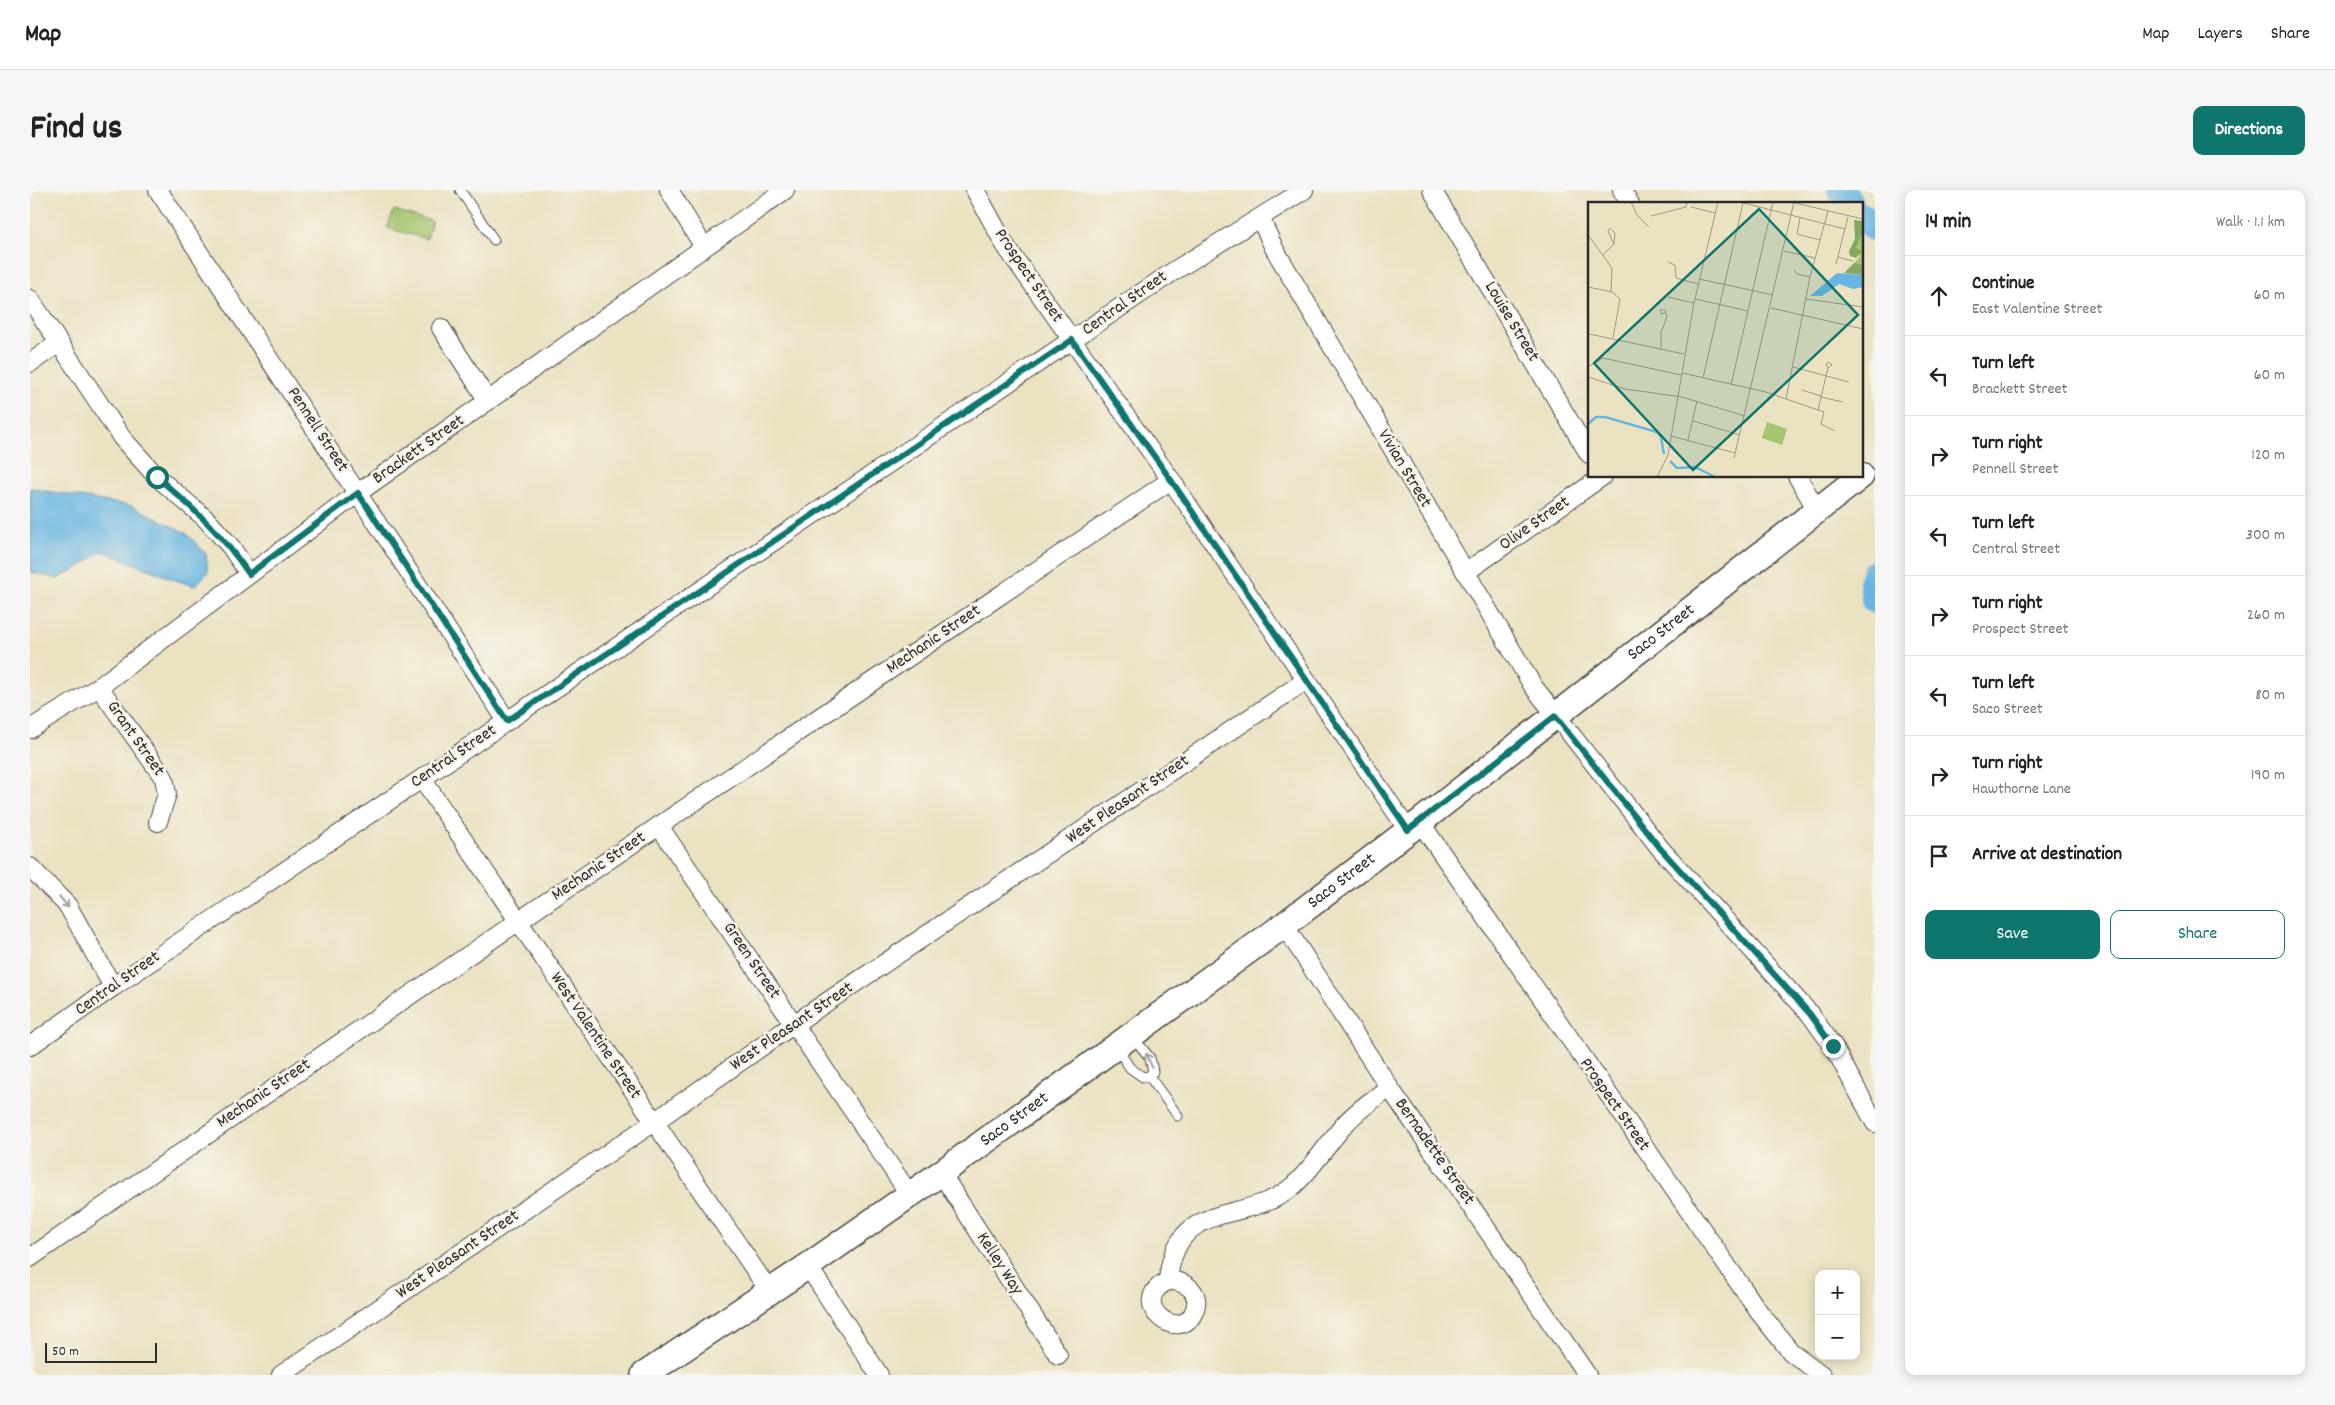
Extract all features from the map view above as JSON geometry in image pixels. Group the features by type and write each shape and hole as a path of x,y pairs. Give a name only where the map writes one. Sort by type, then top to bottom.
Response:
{"main road":[{"name":"Saco Street","path":"1862,475 1875,465"},
{"name":"Saco Street","path":"644,1375 770,1292 941,1174 1284,926 1858,478"}],"street":[{"name":"Pennell Street","path":"158,190 507,721"},
{"path":"669,190 704,247"},
{"name":"Brackett Street","path":"30,730 99,687 358,493 785,190"},
{"name":"Prospect Street","path":"975,190 1005,245 1171,480 1305,682 1490,926 1759,1312 1791,1352 1822,1375"},
{"name":"Central Street","path":"30,1046 113,987 1174,271 1304,190"},
{"name":"Louise Street","path":"1432,190 1588,452"},
{"path":"1622,190 1629,202"},
{"name":"Vivian Street","path":"1260,218 1275,250 1533,686 1660,848 1810,1014 1833,1046 1875,1123"},
{"path":"30,299 122,438 139,459 206,519 230,547 249,574"},
{"path":"441,328 488,401"},
{"path":"30,363 59,343"},
{"name":"Olive Street","path":"1466,572 1600,478"},
{"path":"1798,478 1817,510"},
{"name":"Mechanic Street","path":"30,1258 248,1105 1171,480"},
{"name":"West Pleasant Street","path":"280,1375 654,1122 794,1024 1305,682"},
{"name":"Grant Street","path":"99,687 164,778 167,794 158,822"},
{"name":"West Valentine Street","path":"422,779 517,922 770,1292"},
{"name":"Green Street","path":"659,826 910,1195"},
{"path":"30,867 68,906 113,987"},
{"name":"Bernadette Street","path":"1284,926 1389,1087 1587,1375"},
{"path":"1168,1281 1170,1261 1177,1244 1193,1228 1212,1217 1271,1200 1294,1185 1347,1122 1389,1087"},
{"name":"Kelley Way","path":"941,1174 1058,1355"},
{"path":"808,1266 879,1375"}],"lane":[{"path":"460,190 494,240"},
{"path":"1124,1041 1150,1058 1153,1072 1149,1076 1143,1078 1130,1068 1124,1041"},
{"path":"1149,1076 1178,1116"}],"green space":[{"path":"394,210 432,221 427,239 387,228"}],"water":[{"path":"30,488 132,506 186,533 206,554 208,572 195,586 102,551 78,568 57,579 30,572"}],"waterway":[{"path":"1841,190 1849,202"},
{"path":"1862,217 1875,228"},
{"path":"1875,574 1873,581 1875,600"}],"route":[{"path":"157,477 206,519 230,547 249,574 358,493 507,721 1072,340 1171,480 1305,682 1408,830 1555,716 1660,848 1810,1014 1833,1046"}]}
